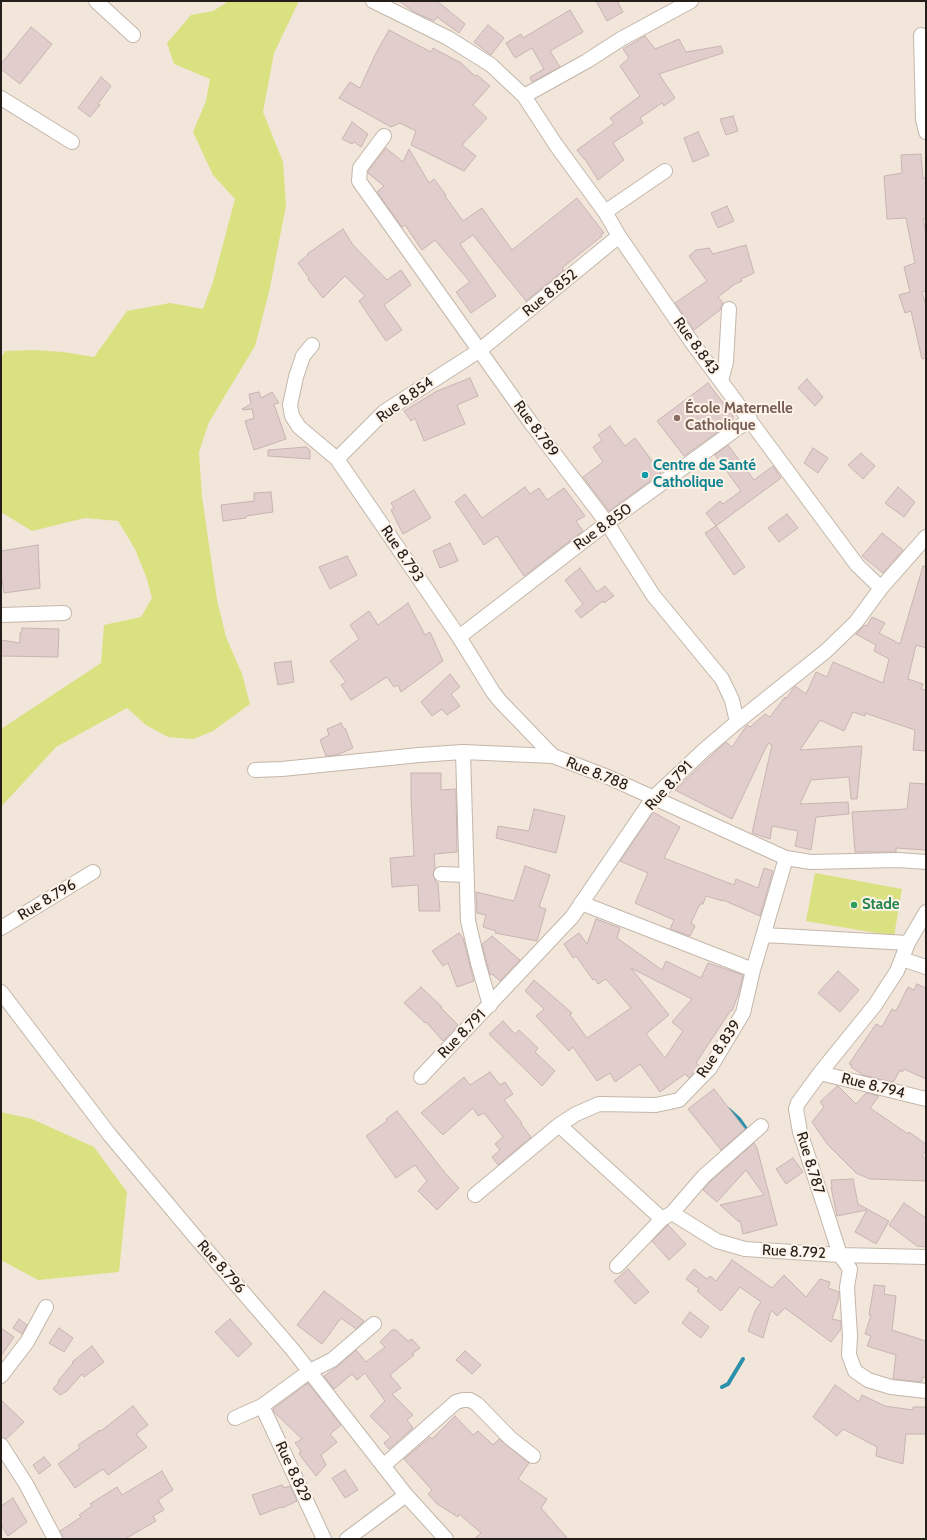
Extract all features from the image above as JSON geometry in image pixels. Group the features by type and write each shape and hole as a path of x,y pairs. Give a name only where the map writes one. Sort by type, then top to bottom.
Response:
{"street":[{"path":"96,1 133,35"},
{"name":"Rue 8.843","path":"373,1 448,38 491,66 524,96 552,139 606,212 619,236 691,341 857,565 881,588"},
{"path":"524,96 587,61 621,39 691,1"},
{"path":"921,35 925,123"},
{"path":"1,98 72,142"},
{"name":"Rue 8.789","path":"384,136 360,168 358,181 531,423 607,523 653,594 722,679 732,700 737,722"},
{"path":"606,212 665,171"},
{"name":"Rue 8.852","path":"480,350 619,236"},
{"path":"721,381 726,362 729,308"},
{"name":"Rue 8.793","path":"312,345 303,356 296,376 290,405 292,416 298,427 338,459 459,637 500,701 553,756"},
{"name":"Rue 8.854","path":"338,459 384,412 480,350"},
{"name":"Rue 8.850","path":"459,637 607,523 750,419"},
{"name":"Rue 8.791","path":"421,1077 572,917 653,798 704,750 826,651 856,622 881,588 926,537"},
{"path":"1,615 64,613"},
{"path":"463,752 468,921 490,1005"},
{"name":"Rue 8.788","path":"254,770 282,769 463,752 553,756 608,777 786,858 811,862 898,860 926,862"},
{"name":"Rue 8.839","path":"475,1195 559,1125 576,1114 599,1104 656,1105 679,1100 710,1068 743,1013 753,970 786,858"},
{"name":"Rue 8.796","path":"1,928 93,872"},
{"path":"440,874 466,875"},
{"path":"581,903 753,970"},
{"name":"Rue 8.787","path":"926,912 908,943 897,971 875,1005 820,1073 798,1103 796,1109 800,1132 840,1255 850,1269 847,1287 850,1336 849,1355 855,1372 868,1380 891,1386 926,1391"},
{"path":"764,935 908,943"},
{"path":"902,959 926,967"},
{"name":"Rue 8.796","path":"1,992 109,1134 292,1349 406,1495 446,1539"},
{"name":"Rue 8.794","path":"820,1073 926,1099"},
{"name":"Rue 8.792","path":"559,1125 667,1216 717,1241 745,1249 840,1255 926,1257"},
{"path":"618,1266 704,1176 761,1126"},
{"path":"1,1376 27,1342 46,1307"},
{"path":"235,1418 262,1406 310,1371 332,1360 374,1324"},
{"path":"383,1466 456,1402 463,1400 470,1400 477,1404 510,1438 533,1456"},
{"name":"Rue 8.829","path":"262,1406 324,1539"},
{"path":"1,1445 26,1484 55,1539"},
{"path":"347,1539 406,1495"}],"green space":[{"path":"226,1 299,1 274,53 263,112 283,162 286,206 269,292 255,346 209,422 199,452 202,497 217,600 226,637 242,674 250,704 213,731 193,739 168,737 146,725 127,708 56,747 1,807 1,729 101,663 104,625 141,617 152,598 147,579 135,549 118,521 85,518 32,531 1,512 1,358 5,351 34,350 63,352 94,357 127,311 170,303 203,309 213,282 235,199 213,175 193,132 206,101 210,79 174,64 167,43 191,15 213,11 226,3"},
{"name":"Stade","path":"815,873 902,889 894,936 806,921"},
{"path":"1,1112 32,1119 94,1147 127,1192 119,1272 38,1280 1,1260"}],"building":[{"path":"399,1 437,1 465,24 459,33 437,17 434,21 416,13"},
{"path":"596,1 617,1 623,12 607,21"},
{"path":"570,10 583,32 550,51 560,67 532,82 530,77 544,69 532,48 515,58 506,43 521,34 523,38"},
{"path":"488,25 504,38 491,55 474,42"},
{"path":"31,27 52,44 20,84 1,69 1,64"},
{"path":"389,30 431,52 433,48 461,63 475,76 477,75 490,86 473,105 487,118 462,145 476,156 464,171 411,145 416,131 400,123 391,127 339,98 350,82 360,88 376,53"},
{"path":"645,36 655,49 679,39 686,52 721,46 723,53 659,74 675,98 664,106 662,103 640,118 643,123 613,143 624,160 598,180 585,159 577,150 614,123 610,118 640,96 620,66 629,58 623,49"},
{"path":"101,77 111,86 98,104 100,105 90,117 78,108"},
{"path":"733,116 738,131 726,135 720,119"},
{"path":"352,122 368,134 361,147 354,142 352,144 342,139"},
{"path":"698,132 709,155 693,162 684,138"},
{"path":"386,148 403,162 409,149 429,183 434,179 463,221 482,208 512,250 577,198 604,233 562,268 564,270 526,301 473,235 460,244 496,296 471,313 456,292 470,282 435,240 422,250 405,225 402,227 377,192 384,186 368,173 368,171"},
{"path":"921,154 923,178 926,178 926,219 923,219 926,235 926,291 922,292 926,306 926,358 922,359 911,311 905,313 899,295 910,292 904,267 915,263 906,218 887,219 884,176 902,173 901,155"},
{"path":"727,206 734,221 718,228 711,213"},
{"path":"343,229 353,245 387,280 401,270 411,285 384,305 402,330 386,341 359,301 365,296 345,276 323,298 298,263 308,255 307,254"},
{"path":"746,245 754,273 741,279 742,281 735,284 718,297 723,303 720,310 694,330 675,303 707,281 689,256 696,250 709,248 713,254"},
{"path":"470,378 478,396 457,405 465,424 424,441 415,418 411,421 404,411 437,391"},
{"path":"807,379 823,397 815,406 798,388"},
{"name":"École Maternelle Catholique","path":"708,383 733,416 733,421 684,456 657,421"},
{"path":"259,392 261,398 272,392 279,403 274,404 286,439 254,450 245,421 254,418 252,409 242,409 251,404 249,394"},
{"name":"Centre de Santé Catholique","path":"610,426 625,446 635,438 661,473 609,511 583,477 603,462 593,447 602,440 598,435"},
{"path":"728,445 754,480 773,466 781,478 716,526 706,513 720,501 723,504 741,491 715,455"},
{"path":"306,447 310,450 310,459 268,456 268,450"},
{"path":"813,448 828,458 818,473 804,463"},
{"path":"861,453 875,466 863,479 848,465"},
{"path":"525,487 530,494 539,488 547,500 564,488 585,516 576,521 583,531 524,576 497,536 484,545 455,502 465,494 482,518"},
{"path":"898,487 915,502 904,517 885,503"},
{"path":"414,490 431,518 403,534 391,510 394,508 391,503"},
{"path":"271,492 273,512 223,521 221,505 254,501 254,493"},
{"path":"787,514 798,528 779,542 768,528"},
{"path":"716,526 745,567 734,575 705,533"},
{"path":"882,533 903,550 883,573 862,556"},
{"path":"450,543 458,561 440,568 433,551"},
{"path":"38,545 40,588 4,593 1,572 1,551"},
{"path":"347,556 357,575 330,589 319,567"},
{"path":"923,566 926,567 926,648 916,645 908,679 923,684 921,689 926,690 926,751 913,750 915,730 865,713 865,716 853,712 844,731 820,720 800,750 862,746 857,799 851,799 849,777 811,780 800,804 848,802 849,814 816,817 811,850 795,846 798,831 772,826 770,839 752,833 772,745 768,743 732,819 675,790 726,742 732,747 747,725 750,727 765,714 770,717 795,686 806,694 816,672 827,677 833,662 883,683 889,659 874,651 876,645 856,634 865,625 867,626 872,617 885,623 879,633 900,644"},
{"path":"580,568 597,592 605,586 614,596 604,603 603,601 581,618 575,611 583,604 565,580"},
{"path":"408,603 425,635 430,632 443,661 401,692 398,685 394,687 387,677 351,700 341,685 346,682 330,661 359,639 350,625 369,611 378,625"},
{"path":"22,628 59,629 58,657 1,656 1,640 20,643 20,633 22,632"},
{"path":"291,661 294,682 278,685 274,663"},
{"path":"450,674 460,687 451,694 460,706 447,715 442,709 432,716 421,702"},
{"path":"341,723 344,729 345,728 353,748 337,755 326,756 320,740 329,735 327,729"},
{"path":"411,773 441,773 441,790 456,789 457,852 434,854 435,868 433,874 436,883 438,883 440,911 419,911 418,885 392,887 390,858 414,856"},
{"path":"910,783 926,784 926,850 896,848 896,852 855,852 852,812 907,809"},
{"path":"534,809 565,816 556,853 496,838 498,826 529,831"},
{"path":"653,812 680,827 664,858 734,885 736,879 758,888 764,868 773,871 760,916 723,900 706,896 703,904 700,904 691,923 695,926 690,936 670,929 674,920 635,903 648,873 620,861"},
{"path":"525,866 550,875 539,907 546,909 537,941 495,933 496,931 483,927 486,915 477,913 476,892 514,901"},
{"path":"596,919 620,928 617,938 662,970 666,961 701,978 708,963 743,975 732,1011 731,1010 696,1063 700,1066 689,1078 685,1074 660,1092 640,1064 615,1082 610,1073 597,1081 573,1047 569,1051 536,1016 544,1009 525,991 534,980 572,1013 570,1015 587,1038 631,1008 606,979 598,984 595,979 593,980 576,956 573,958 564,944 579,933 587,944","holes":["631,968 692,999 672,1022 683,1031 665,1058 646,1034 669,1015"]},
{"path":"459,933 463,938 474,981 457,987 448,963 443,966 432,951"},
{"path":"492,936 520,960 500,981 492,974 490,975 482,944"},
{"path":"838,971 859,990 840,1012 818,993"},
{"path":"917,984 926,988 926,1079 904,1069 902,1072 900,1070 894,1081 891,1082 863,1075 851,1067 852,1065 849,1064 876,1024 882,1027 892,1009 896,1011 908,987 914,990"},
{"path":"421,987 458,1025 443,1041 426,1022 425,1023 404,1003"},
{"path":"503,1021 515,1034 519,1030 538,1048 535,1052 555,1071 542,1086 489,1034"},
{"path":"490,1072 500,1085 505,1082 513,1094 504,1100 531,1137 498,1165 492,1157 500,1150 495,1144 503,1137 484,1113 478,1116 473,1108 443,1135 421,1113 464,1077 470,1085"},
{"path":"837,1086 856,1104 866,1093 879,1096 870,1108 908,1134 909,1132 926,1144 926,1150 922,1156 926,1159 926,1181 870,1179 856,1173 828,1145 812,1122 824,1107 820,1102"},
{"path":"714,1089 745,1129 721,1150 688,1109"},
{"path":"397,1111 445,1173 459,1188 437,1210 418,1191 427,1181 415,1165 396,1178 366,1136 387,1121 386,1119"},
{"path":"754,1143 757,1148 777,1225 743,1234 740,1220 739,1222 720,1205 764,1195 746,1170 717,1202 703,1190"},
{"path":"793,1158 803,1172 786,1184 776,1169"},
{"path":"853,1179 858,1204 889,1221 876,1244 855,1232 867,1210 837,1216 831,1180"},
{"path":"904,1203 926,1218 926,1247 917,1246 889,1225"},
{"path":"668,1225 686,1244 669,1260 652,1241"},
{"path":"732,1260 772,1288 784,1275 806,1297 820,1279 830,1282 828,1288 839,1292 839,1298 832,1319 841,1321 841,1329 831,1342 785,1308 777,1316 771,1310 763,1338 748,1331 755,1311 761,1302 740,1287 721,1311 697,1291 699,1289 686,1279 694,1269 707,1279 710,1276 716,1281"},
{"path":"628,1269 649,1292 635,1304 614,1281"},
{"path":"874,1285 885,1286 884,1294 896,1296 892,1330 926,1341 926,1378 922,1377 922,1382 893,1379 896,1355 867,1346 871,1336 865,1334 871,1315 869,1315"},
{"path":"324,1291 364,1321 356,1329 341,1318 322,1344 297,1325"},
{"path":"690,1312 709,1327 701,1338 682,1323"},
{"path":"19,1319 27,1325 22,1334 13,1328"},
{"path":"230,1319 252,1344 238,1357 215,1332"},
{"path":"1,1328 14,1337 1,1356"},
{"path":"59,1328 73,1338 64,1352 49,1343"},
{"path":"392,1330 396,1330 408,1341 412,1339 420,1348 390,1375 401,1388 392,1394 413,1415 407,1420 413,1428 389,1449 384,1443 391,1437 370,1416 385,1401 365,1373 357,1380 352,1374 334,1389 324,1376 337,1367 356,1350 366,1362 385,1347 380,1342"},
{"path":"92,1346 104,1362 84,1377 82,1374 67,1391 60,1395 53,1389 59,1382 58,1381 73,1363 72,1362"},
{"path":"465,1351 481,1365 472,1374 456,1360"},
{"path":"308,1383 341,1425 330,1434 337,1442 321,1455 326,1465 316,1476 299,1454 301,1451 295,1443 302,1439 274,1412 273,1409"},
{"path":"835,1385 859,1402 862,1395 885,1406 913,1410 913,1407 926,1407 926,1434 906,1434 903,1464 876,1456 877,1447 843,1429 837,1436 813,1417"},
{"path":"1,1400 24,1422 6,1439 1,1437"},
{"path":"133,1406 148,1425 136,1434 147,1447 108,1475 103,1469 75,1488 58,1464 80,1448 78,1445 100,1430 101,1431"},
{"path":"455,1416 473,1435 478,1431 493,1445 499,1439 529,1463 518,1479 547,1499 541,1508 568,1539 474,1539 481,1533 459,1514 458,1517 437,1504 428,1494 432,1490 404,1459 430,1437 432,1439"},
{"path":"44,1457 51,1465 39,1474 33,1465"},
{"path":"345,1470 358,1490 345,1498 332,1478"},
{"path":"162,1471 173,1490 158,1500 164,1510 153,1516 156,1521 125,1539 63,1539 60,1531 81,1517 79,1515 92,1506 90,1504 117,1487 122,1495"},
{"path":"282,1485 284,1488 290,1486 297,1501 282,1508 281,1507 260,1515 252,1495"},
{"path":"13,1498 27,1522 8,1536 1,1525 1,1506"}],"waterway":[{"path":"728,1109 739,1119 746,1129"},
{"path":"722,1387 728,1384 743,1359"}],"place":[{"name":"École Maternelle Catholique","path":"677,418"},
{"name":"Centre de Santé Catholique","path":"645,475"},
{"name":"Stade","path":"854,905"}]}
